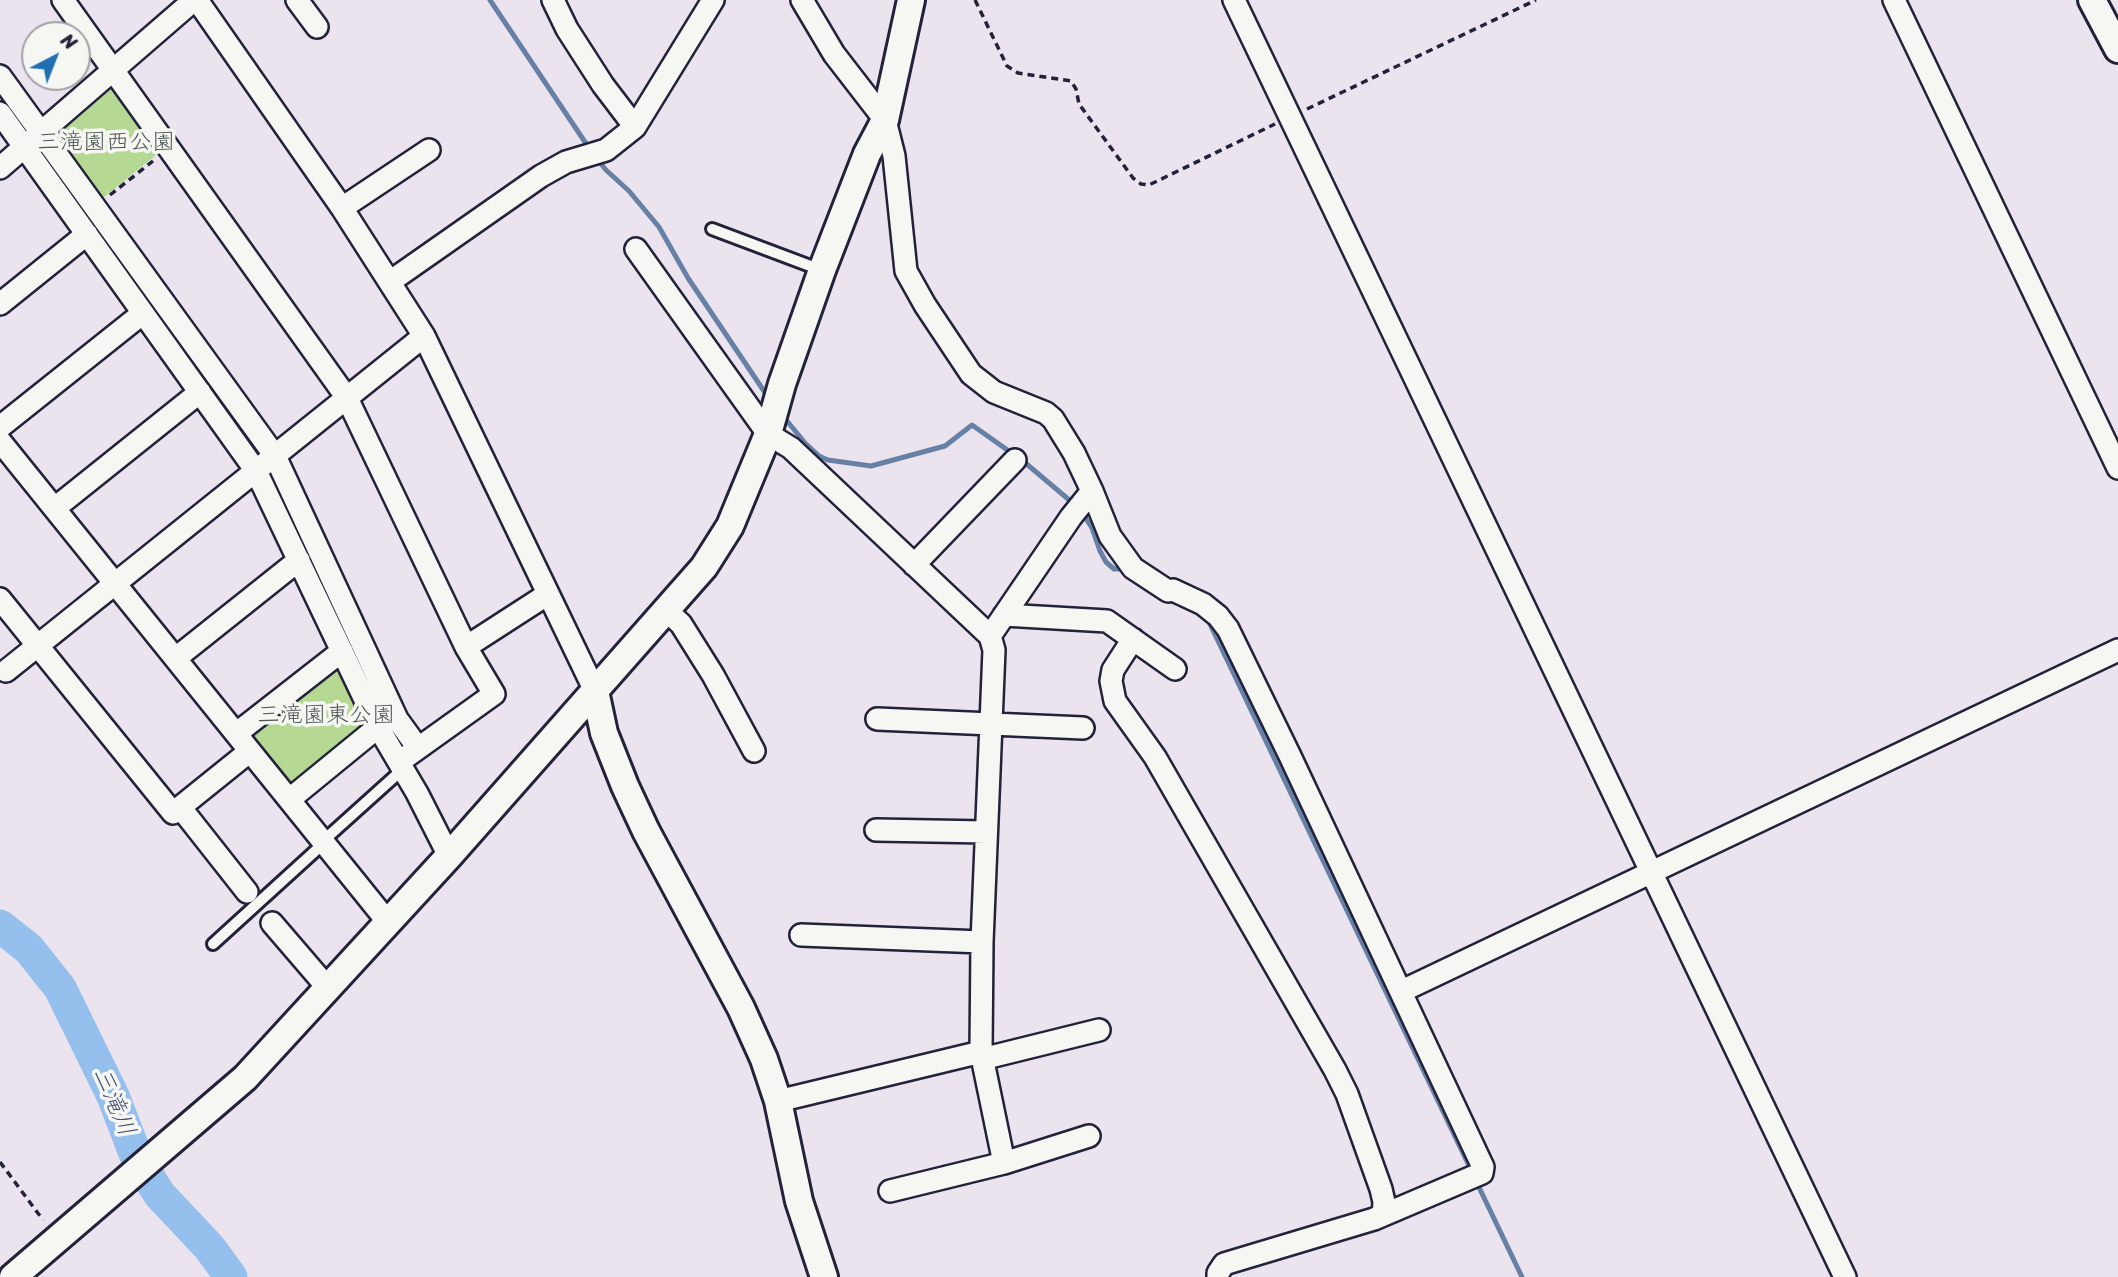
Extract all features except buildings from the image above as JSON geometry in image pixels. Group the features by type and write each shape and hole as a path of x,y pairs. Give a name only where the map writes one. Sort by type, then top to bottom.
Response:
{"street":[{"path":"64,0 347,398 466,648 494,694 418,748 401,765"},
{"path":"297,0 317,27"},
{"path":"553,0 567,29 603,85 635,127"},
{"path":"391,281 541,176 566,162 606,150 635,127 713,0"},
{"path":"802,0 834,54 885,120 894,156 906,271 971,374 994,392 1046,413 1053,419 1074,453 1089,495 1110,536 1133,568 1168,592 1174,590 1203,604 1218,616 1228,629 1402,991 1483,1167 1473,1177 1383,1215 1224,1264 1218,1277"},
{"path":"13,1277 48,1231 245,1078 387,921 450,856 705,567 730,526 770,428 822,270 867,154 885,120 911,0"},
{"path":"1234,0 1845,1277"},
{"path":"1894,0 2118,468"},
{"path":"2092,0 2118,49"},
{"path":"0,168 112,70 204,3 391,281 424,336 595,691 604,733 646,831 741,1008 764,1059 778,1101 799,1201 824,1277"},
{"path":"0,76 32,140 87,234 256,471 378,727 450,856"},
{"path":"0,113 32,140 94,208 275,456 397,719 418,748"},
{"path":"342,208 429,150"},
{"path":"0,304 87,234"},
{"path":"636,249 770,428 990,636 993,649 982,942 982,1056 1004,1163"},
{"path":"0,427 143,313"},
{"path":"6,671 424,336"},
{"path":"55,508 200,392"},
{"path":"0,441 387,921"},
{"path":"914,565 1016,460"},
{"path":"990,636 1089,495"},
{"path":"176,658 299,560"},
{"path":"466,648 548,594"},
{"path":"0,599 173,813 250,751"},
{"path":"666,610 681,624 713,675 754,751"},
{"path":"1004,615 1107,621 1175,669"},
{"path":"1133,639 1113,670 1111,681 1115,701 1155,757 1335,1070 1347,1094 1381,1189 1383,1215"},
{"path":"1402,991 2118,650"},
{"path":"237,733 342,651"},
{"path":"877,719 1083,728"},
{"path":"290,799 378,727"},
{"path":"180,807 253,897"},
{"path":"876,830 986,832"},
{"path":"272,923 327,988"},
{"path":"801,935 982,942"},
{"path":"778,1101 1100,1030"},
{"path":"890,1191 1004,1163 1089,1136"}],"lane":[{"path":"712,229 822,270"},
{"path":"213,944 253,897 324,842 401,765"},
{"path":"253,897 273,918 272,923"}],"path":[{"path":"975,0 1007,66 1018,73 1068,80 1074,84 1079,104 1133,178 1141,184 1149,185 1536,0"},
{"path":"94,208 169,149"},
{"path":"0,1161 48,1231"}],"green space":[{"name":"三滝園西公園","path":"109,84 118,87 161,151 97,203 53,132"},
{"name":"三滝園東公園","path":"336,663 368,722 296,787 285,786 251,739 251,730"}],"waterway":[{"path":"490,0 589,148"},
{"path":"597,159 659,227 688,278 770,400"},
{"path":"783,416 819,456 828,460 871,466 945,446 972,425 1023,461 1074,504"},
{"path":"1081,511 1092,528 1106,562 1114,569 1121,569"},
{"path":"1209,622 1472,1172"},
{"name":"三滝川","path":"0,926 29,949 60,988 113,1096 138,1161 160,1195 209,1247 231,1277"},
{"path":"1476,1181 1522,1277"}]}
